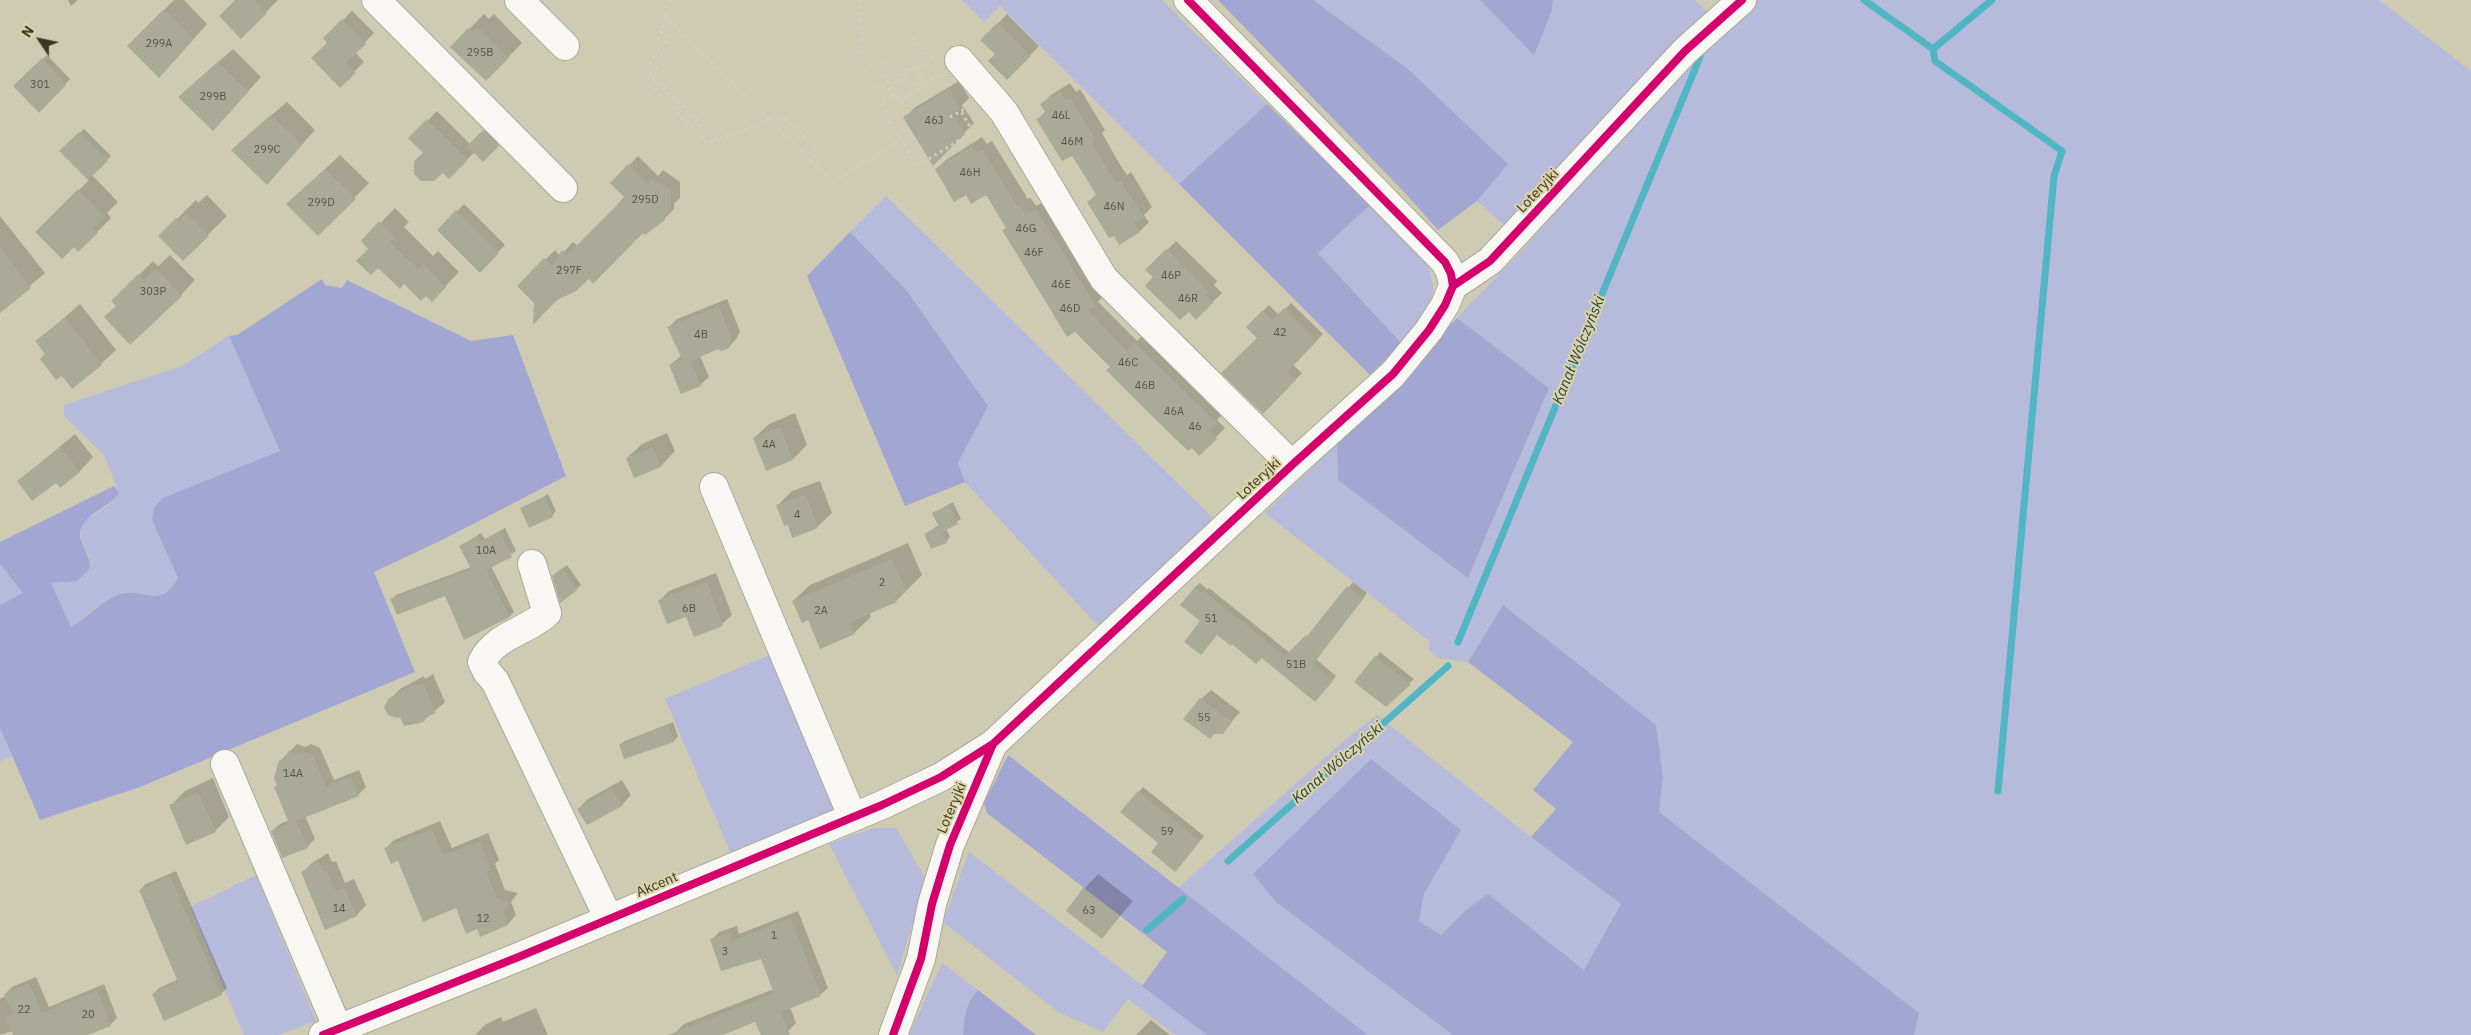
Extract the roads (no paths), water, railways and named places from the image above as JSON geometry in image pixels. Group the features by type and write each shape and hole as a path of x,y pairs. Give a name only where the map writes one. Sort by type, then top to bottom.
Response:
{"street":[{"path":"376,0 563,188"},
{"path":"519,0 565,46"},
{"path":"1188,0 1445,262 1451,274 1453,286"},
{"name":"Loteryjki","path":"894,1035 921,959 932,904 950,845 994,744 1292,465 1393,374 1429,330 1445,305 1453,286 1490,261 1685,51 1742,0"},
{"path":"951,67 1004,112 1104,279 1292,465"},
{"path":"714,487 852,816"},
{"path":"532,564 547,613 498,641 488,650 482,662 487,672 495,681 609,919"},
{"name":"Akcent","path":"330,1032 609,919 882,805 941,777 994,744"},
{"path":"225,764 330,1032"}],"waterway":[{"path":"1864,0 1933,49 1935,61 2062,151 2054,176 1998,791"},
{"path":"1933,49 1992,0"},
{"name":"Kanał Wólczyński","path":"1458,642 1700,57"},
{"name":"Kanał Wólczyński","path":"1228,861 1448,666"},
{"name":"Kanał Wólczyński","path":"1147,930 1183,899"}]}
